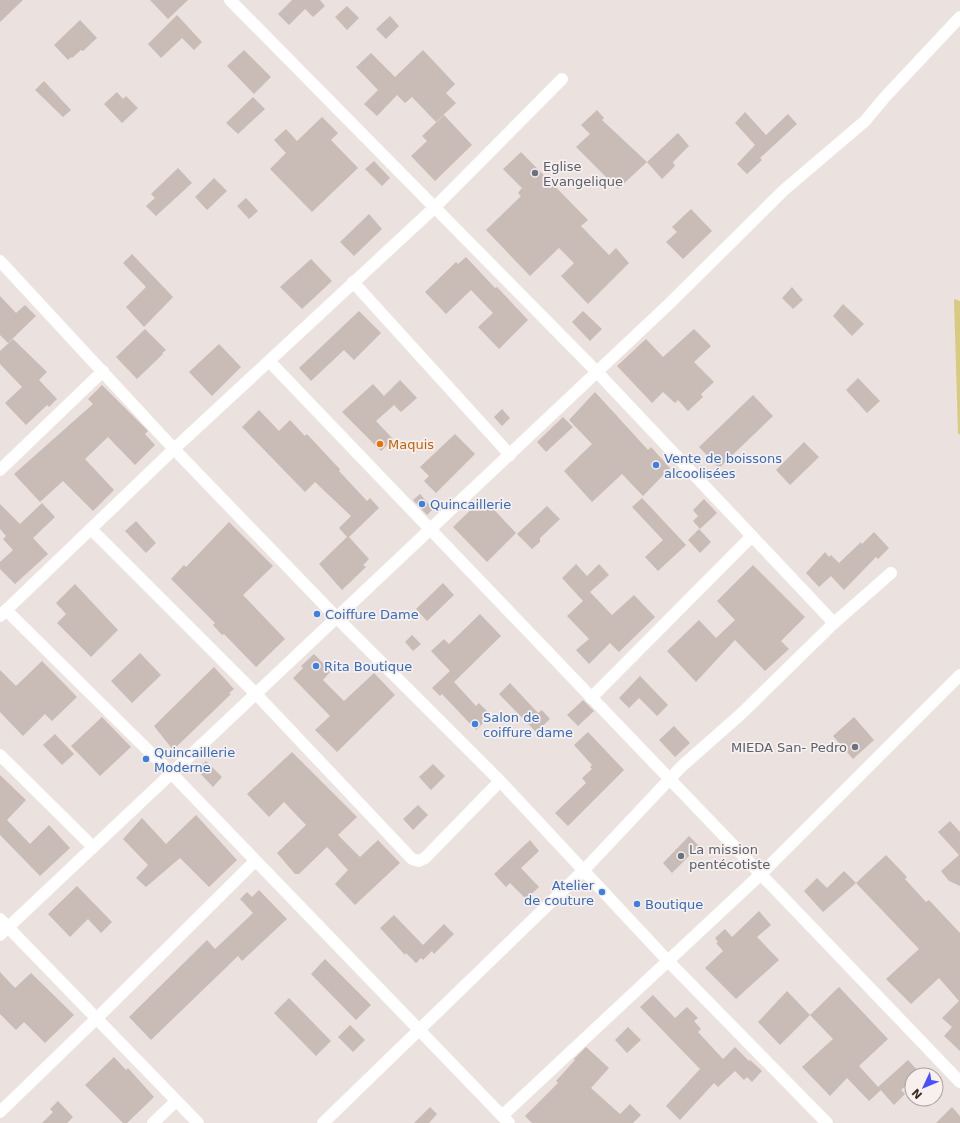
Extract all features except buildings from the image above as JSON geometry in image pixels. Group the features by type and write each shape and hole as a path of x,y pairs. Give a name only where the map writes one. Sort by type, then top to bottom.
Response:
{"street":[{"path":"230,0 597,372 834,623"},
{"path":"198,1123 3,927 172,774 670,303 784,190 865,121 885,97 960,17"},
{"path":"562,79 434,208 174,449 3,613 172,774 506,1120 668,961 760,874 960,675"},
{"path":"0,262 174,449 337,618 500,781 668,961 827,1123"},
{"path":"354,282 510,455"},
{"path":"269,361 960,1082"},
{"path":"0,470 103,371"},
{"path":"91,529 256,694 412,859 419,861 425,858 500,781"},
{"path":"591,698 752,536"},
{"path":"323,1123 420,1031 584,870 670,780 741,714 834,623 891,573"},
{"path":"0,755 93,847"},
{"path":"0,1112 255,861"},
{"path":"153,1123 176,1100"}],"shaded area":[{"path":"954,299 960,301 960,435 958,433"}],"place":[{"name":"Eglise Evangelique","path":"535,173"},
{"name":"Maquis","path":"380,444"},
{"name":"Vente de boissons alcoolisées","path":"656,465"},
{"name":"Quincaillerie","path":"422,504"},
{"name":"Coiffure Dame","path":"317,614"},
{"name":"Rita Boutique","path":"316,666"},
{"name":"Salon de coiffure dame","path":"475,724"},
{"name":"MIEDA San- Pedro","path":"855,747"},
{"name":"Quincaillerie Moderne","path":"146,759"},
{"name":"La mission pentécotiste","path":"681,856"},
{"name":"Atelier de couture","path":"602,892"},
{"name":"Boutique","path":"637,904"}]}
